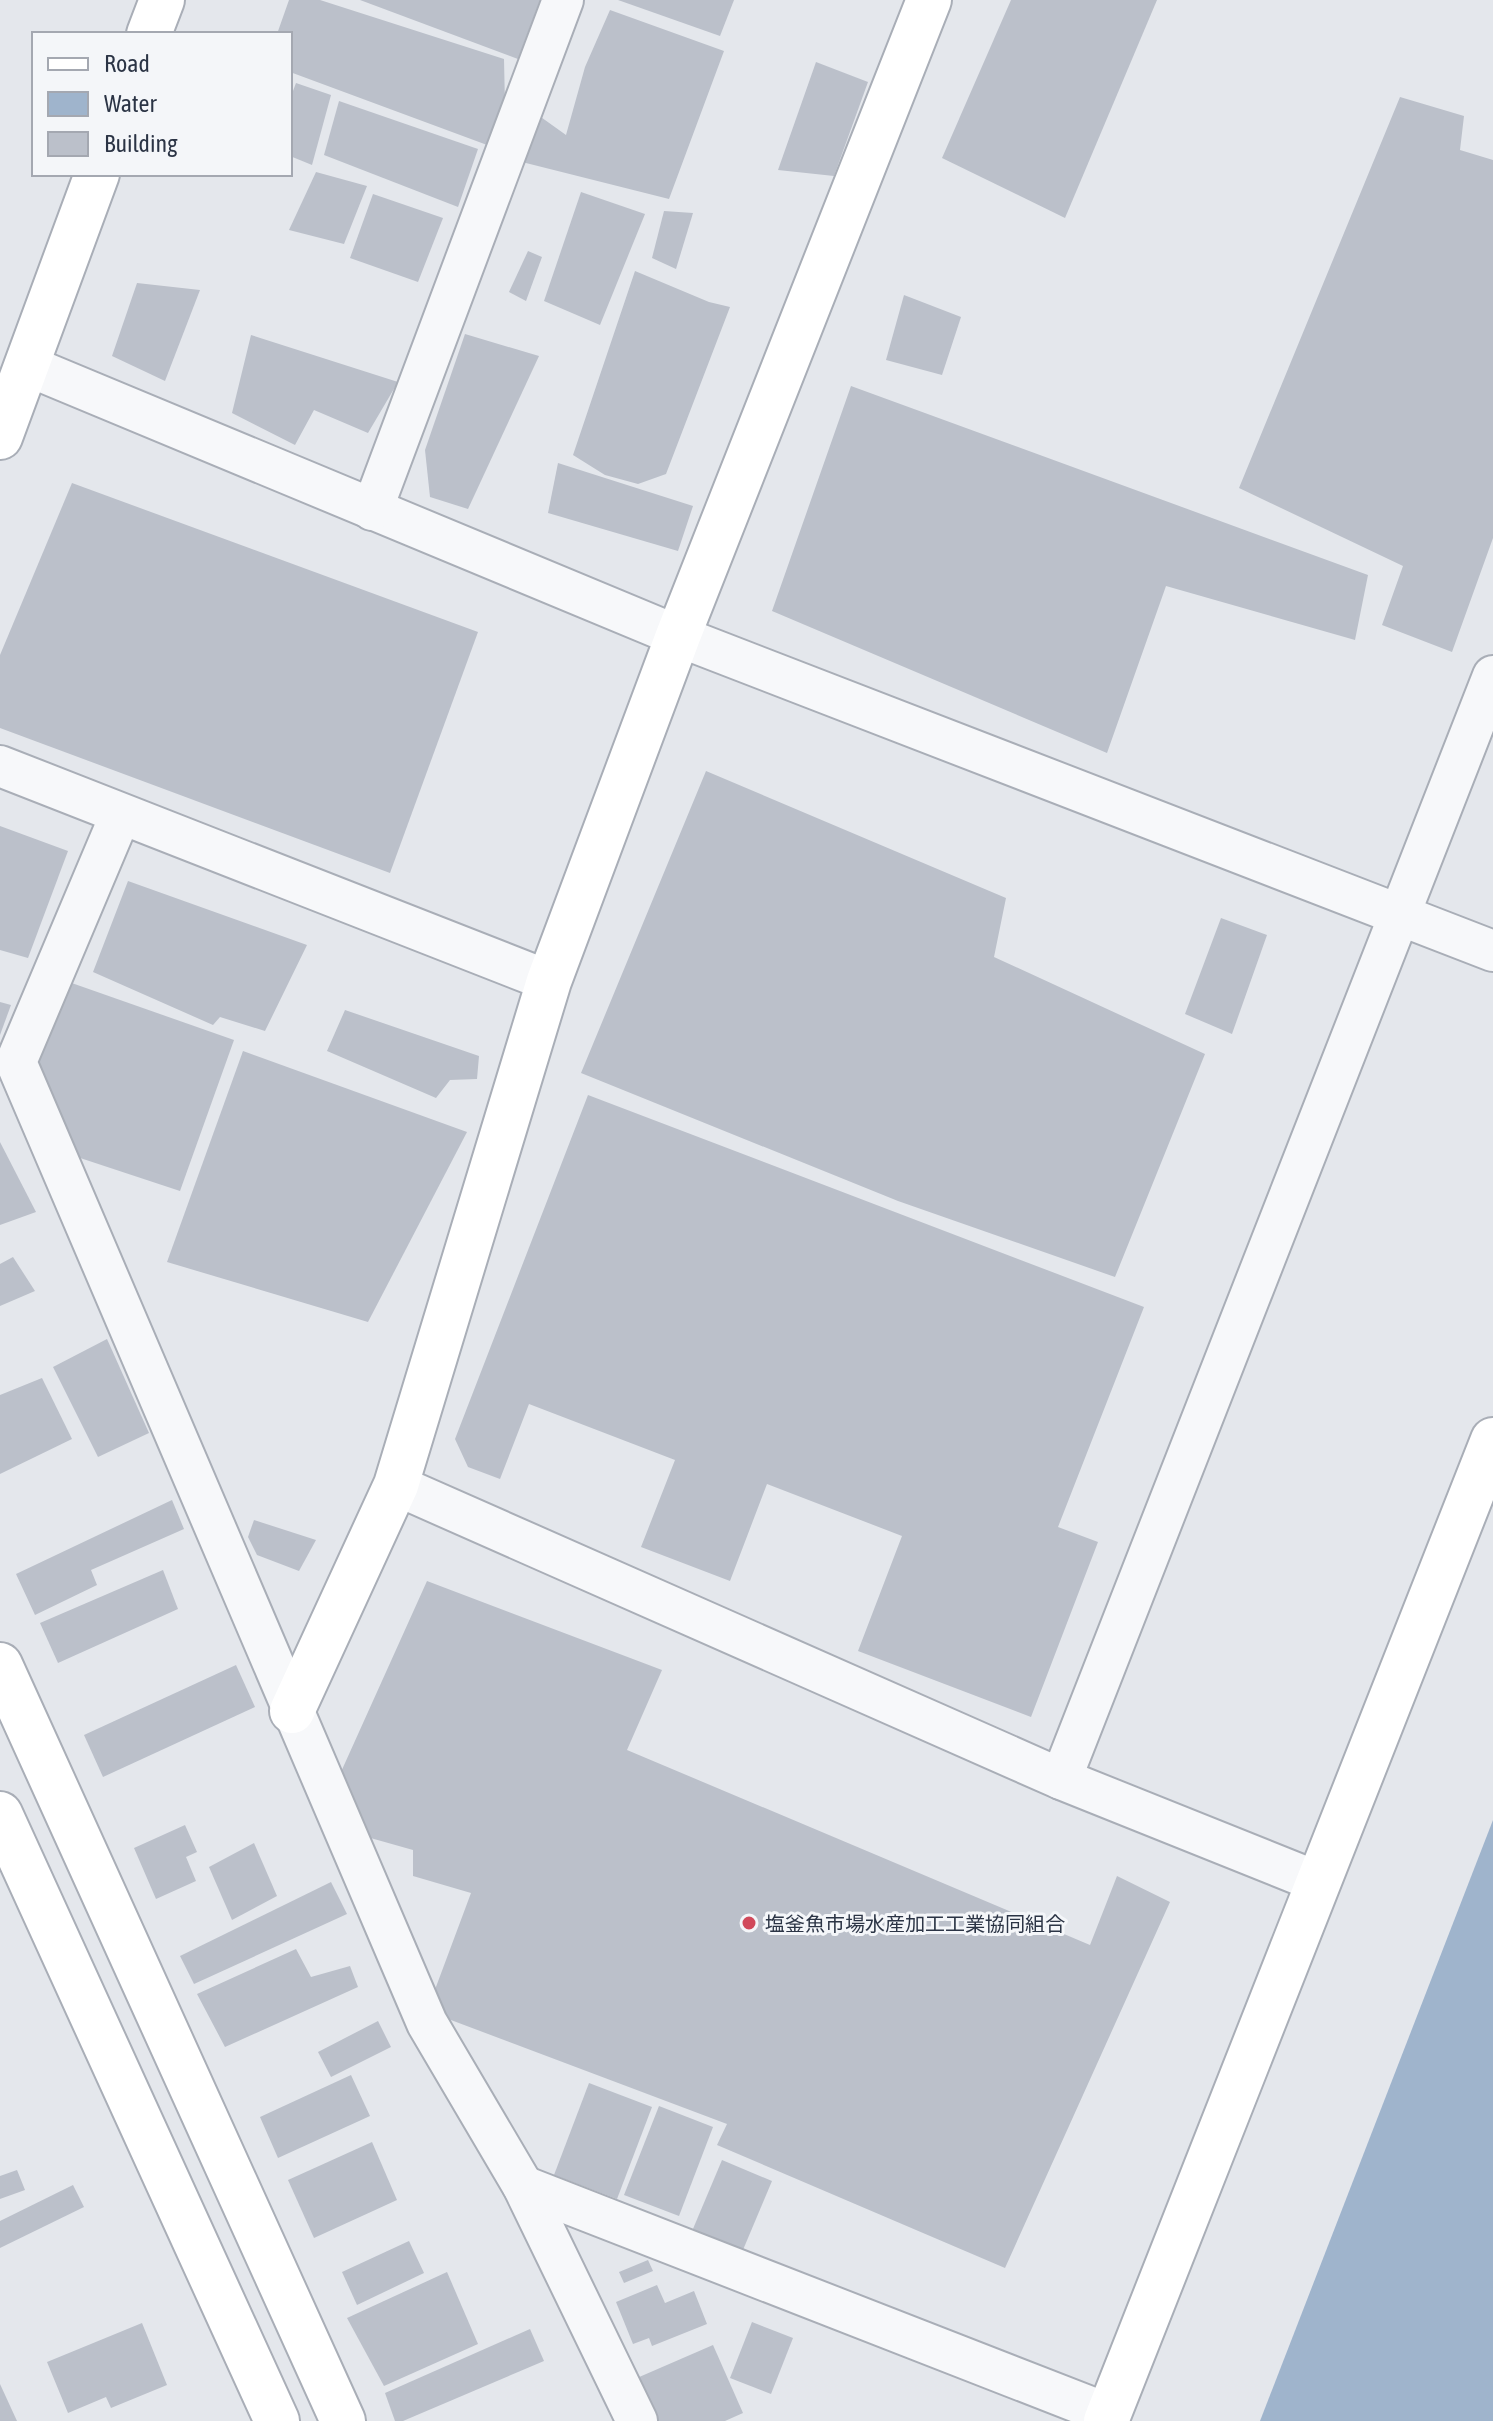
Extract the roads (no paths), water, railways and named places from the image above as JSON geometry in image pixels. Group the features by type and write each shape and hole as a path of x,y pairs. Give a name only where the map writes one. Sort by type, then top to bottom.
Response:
{"street":[{"path":"150,32 162,0"},
{"path":"372,510 563,0"},
{"path":"292,1711 396,1485 549,981 678,636 929,0"},
{"path":"0,437 96,176"},
{"path":"26,365 678,636 1493,951"},
{"path":"1061,1779 1402,915 1493,676"},
{"path":"0,766 120,816 549,981"},
{"path":"120,816 16,1062 427,2023 523,2186 637,2421"},
{"path":"523,2186 1107,2417 1493,1440"},
{"path":"396,1485 1061,1779 1318,1882"},
{"path":"0,1665 343,2421"},
{"path":"0,1814 277,2421"}],"water":[{"path":"1493,1820 1493,2421 1260,2421"}],"place":[{"name":"塩釜魚市場水産加工工業協同組合","path":"749,1923"}]}
